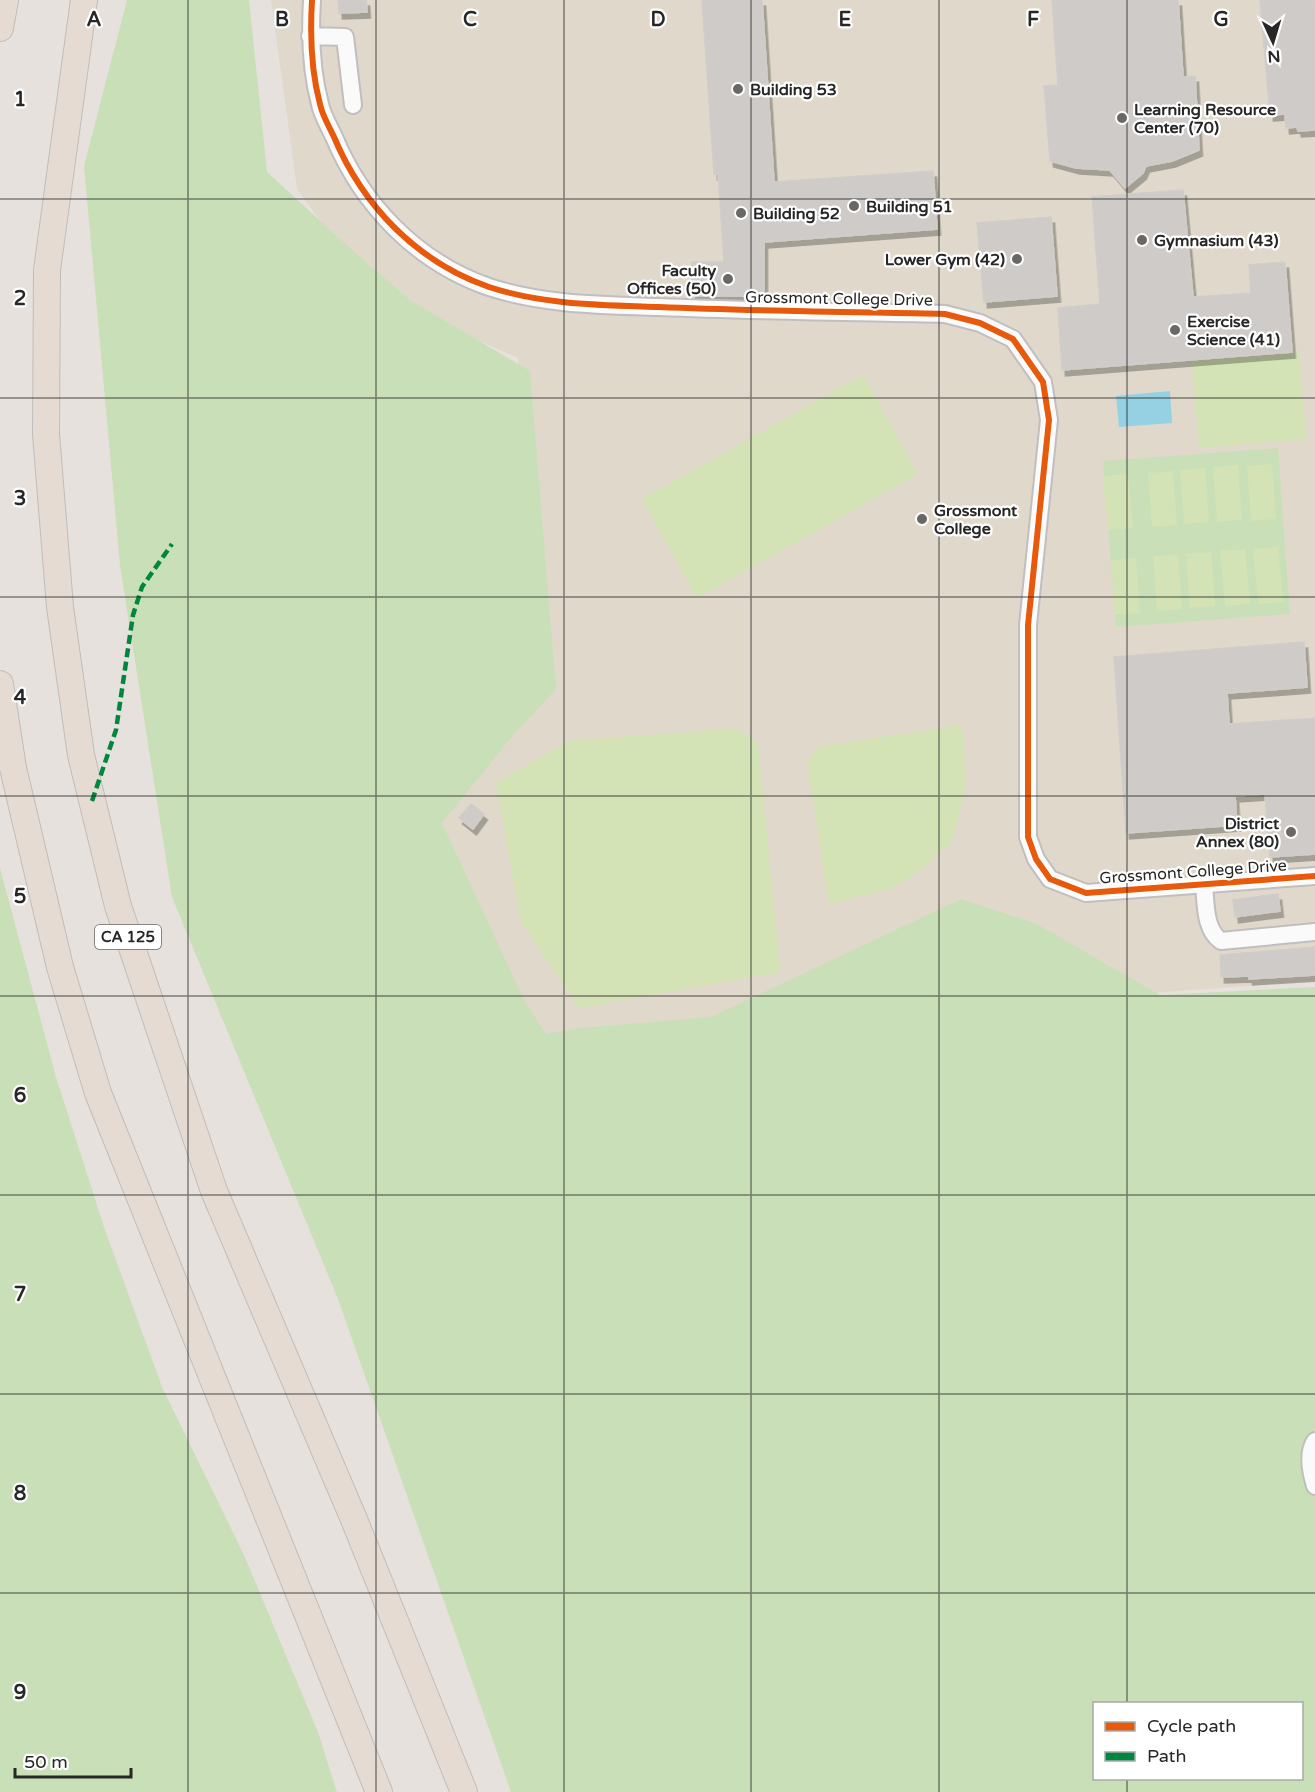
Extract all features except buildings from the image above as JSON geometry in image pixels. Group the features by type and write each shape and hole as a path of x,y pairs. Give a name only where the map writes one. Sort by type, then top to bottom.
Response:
{"highway":[{"path":"0,27 4,0"},
{"name":"CA 125","path":"84,0 78,28 47,270 46,434 60,607 81,755 118,906 214,1191 353,1517 464,1792"},
{"path":"78,28 93,0"},
{"path":"0,684 13,768 52,934 98,1093 379,1792"}],"street":[{"name":"Grossmont College Drive","path":"312,0 310,36 320,104 347,169 366,198 409,242 436,262 487,286 526,298 569,303 945,314 980,323 1013,339 1043,382 1049,420 1028,625 1028,837 1036,859 1050,879 1086,893 1315,876"},
{"path":"310,36 345,37 353,105"},
{"path":"1204,884 1208,920 1213,935 1221,941 1315,932"},
{"path":"1315,1441 1312,1445 1311,1473 1315,1486"}],"shaded area":[{"name":"Grossmont College","path":"271,0 1315,0 1315,981 520,1039 442,823 542,680 518,358 375,295 297,189"}],"green space":[{"path":"127,0 249,0 267,172 410,300 530,371 556,689 510,739 442,823 525,1002 546,1034 582,1028 711,1017 961,899 1035,923 1160,995 1315,987 1315,1792 511,1792 338,1299 172,897 120,565 84,166"},
{"path":"1299,353 1306,439 1199,448 1192,362"},
{"path":"863,375 918,474 697,598 642,499"},
{"path":"1278,448 1290,614 1116,627 1103,461"},
{"path":"1272,464 1276,519 1251,521 1247,466"},
{"path":"1238,465 1242,520 1217,522 1213,467"},
{"path":"1205,468 1209,522 1184,524 1180,470"},
{"path":"1173,471 1177,525 1152,527 1148,473"},
{"path":"1128,474 1133,528 1108,530 1103,476"},
{"path":"1278,547 1283,602 1258,604 1253,549"},
{"path":"1245,549 1250,604 1225,606 1220,551"},
{"path":"1211,552 1215,606 1190,608 1186,554"},
{"path":"1178,554 1182,609 1157,611 1153,556"},
{"path":"1136,558 1140,613 1115,615 1111,560"},
{"path":"962,725 966,785 952,842 922,869 893,888 829,904 807,761 820,746"},
{"path":"736,728 758,743 780,972 579,1008 521,922 496,783 568,741"},
{"path":"0,868 56,1077 104,1227 162,1387 244,1555 318,1732 337,1792 0,1792"}],"water":[{"path":"1170,391 1172,423 1119,427 1116,396"}],"marked path":[{"path":"92,801 116,730 133,615 142,587 172,544"}],"cycle path":[{"path":"312,0 312,52 317,91 324,116 346,162 360,186 395,228 438,263 463,276 510,293 573,303 730,310 945,314 980,323 1013,339 1043,382 1049,420 1028,625 1028,837 1036,859 1050,879 1086,893 1315,876"}],"place":[{"name":"Building 53","path":"738,89"},
{"name":"Learning Resource Center (70)","path":"1122,118"},
{"name":"Building 51","path":"854,206"},
{"name":"Building 52","path":"741,213"},
{"name":"Gymnasium (43)","path":"1142,240"},
{"name":"Lower Gym (42)","path":"1017,259"},
{"name":"Faculty Offices (50)","path":"728,279"},
{"name":"Exercise Science (41)","path":"1175,330"},
{"name":"Grossmont College","path":"922,519"},
{"name":"District Annex (80)","path":"1291,832"}]}
